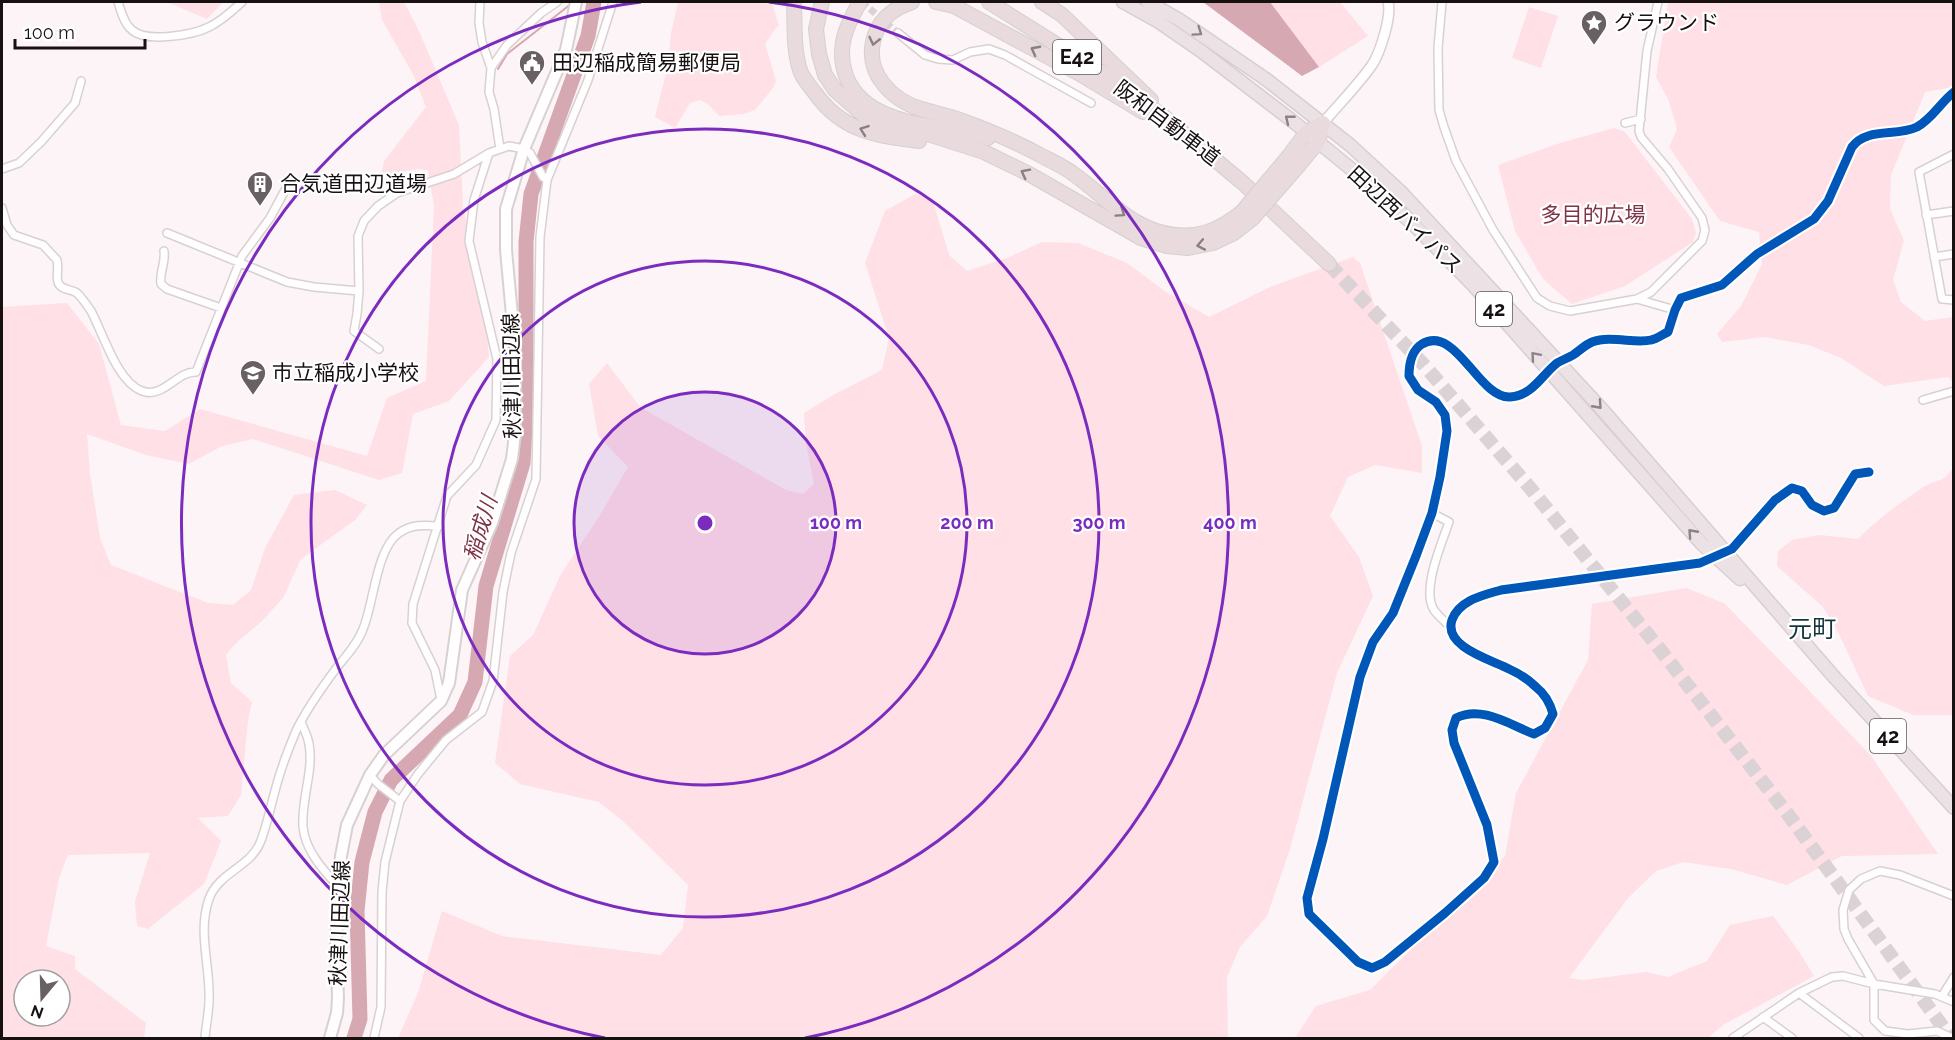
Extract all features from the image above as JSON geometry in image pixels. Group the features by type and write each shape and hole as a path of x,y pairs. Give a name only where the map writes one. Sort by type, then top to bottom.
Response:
{"highway":[{"path":"794,2 795,44 800,72 823,104 843,122 866,132 893,138 963,146"},
{"path":"822,2 816,29 819,54 825,75 835,90 867,118 984,152 1029,174 1141,238 1167,246 1188,248 1213,243 1234,233 1294,160 1318,142 1323,123"},
{"path":"860,2 846,27 841,45 843,65 848,81 860,98 877,111 900,119 982,136 1000,142 1096,193"},
{"path":"912,2 889,13 877,30 873,41 871,54 873,68 881,83 896,97 918,109 950,116 1008,138 1075,174 1120,213 1141,225 1176,236 1196,235 1215,231 1247,215"},
{"path":"936,2 954,6 1080,74 1141,111 1243,183"},
{"name":"阪和自動車道","path":"989,2 1102,73 1162,116 1243,183 1329,264"},
{"path":"1042,2 1062,15 1148,96 1162,116"},
{"name":"田辺西バイパス","path":"1123,2 1159,22 1201,51 1350,168 1414,226 1553,367 1600,407 1822,663 1953,808"},
{"name":"田辺西バイパス","path":"1148,2 1188,26 1267,80 1323,123 1402,193 1477,272 1553,367"},
{"path":"1294,160 1306,133 1323,123"}],"main road":[{"name":"秋津川田辺線","path":"330,1038 337,1013 338,886 347,825 374,780 384,755 441,701 449,683 462,590 492,523 512,459 515,434 515,348 506,250 506,208 566,50 576,2"}],"street":[{"path":"118,2 130,29 151,37 197,32 210,27 242,2"},
{"path":"480,2 479,23 482,42 491,68 489,92 500,149"},
{"path":"491,68 507,45 557,2"},
{"path":"374,1038 381,1007 382,892 385,862 397,799 446,740 482,712 493,681 503,592 511,553 536,479 540,237 545,178 588,80 613,2"},
{"path":"1323,123 1373,63 1386,28 1389,2"},
{"path":"1442,2 1438,59 1439,110 1456,161 1493,230 1537,298 1550,306 1570,311 1637,299 1651,292 1702,241 1705,230 1702,218 1639,131 1625,123 1641,119"},
{"path":"1639,131 1647,51 1658,2"},
{"path":"898,33 925,54 938,59 953,60 970,52 989,49 1005,55 1091,103"},
{"path":"2,169 19,163 41,142 75,103 81,81"},
{"path":"1700,562 1501,590 1467,603 1454,615 1451,627 1453,635 1461,646 1511,670 1536,686 1547,698 1552,714 1545,728 1534,734 1503,720 1477,713 1456,718 1452,730 1454,743 1487,825 1494,862 1484,878 1385,963 1372,968 1358,962 1309,914 1307,898 1323,839 1360,676 1372,642 1393,613 1432,513 1440,477 1447,431 1444,415 1436,402 1418,390 1409,376 1413,353 1420,345 1429,341 1443,343 1454,350 1494,392 1507,397 1520,395 1532,389 1553,367 1592,342 1611,339 1651,340 1668,332 1681,298 1722,285 1757,254 1814,219 1828,201 1857,140 1868,136 1914,129 1927,121 1953,92"},
{"path":"379,349 354,331 359,291 358,236 364,221 378,206 397,194 454,174 489,153 509,146 527,151 545,178"},
{"path":"441,701 435,670 412,623 413,604 447,496 476,465 496,420 497,359 469,241 474,200 489,153"},
{"path":"1953,154 1919,172 1942,299 1953,300"},
{"path":"2,208 7,225 14,235 43,245 57,260 58,282 61,287 79,295 89,308 123,375 142,391 155,392 189,372 196,372 240,262 250,244 270,218 290,180"},
{"path":"1926,215 1953,211"},
{"path":"167,233 287,282 359,291"},
{"path":"164,251 161,284 167,289 221,308"},
{"path":"1934,256 1953,254"},
{"path":"1637,299 1675,310"},
{"path":"1923,400 1953,391"},
{"path":"1732,549 1775,500 1792,488 1802,491 1812,505 1824,511 1834,508 1855,474 1869,472"},
{"path":"1432,513 1449,522 1429,593 1433,609 1451,627"},
{"path":"205,1038 210,994 204,937 205,914 209,898 215,886 252,855 260,845 274,792 296,731 317,695 362,632 371,610 379,568 387,548 399,533 417,525 439,526"},
{"path":"301,722 309,744 303,829 310,848 322,869 338,886"},
{"path":"374,780 397,799"},
{"path":"1952,1038 1937,1030 1908,1034 1885,1031 1874,1020 1874,984 1844,929 1845,901 1854,885 1870,875 1880,872 1900,875 1953,896"},
{"path":"1733,1038 1799,993 1832,976 1843,976 1942,996 1953,1002"},
{"path":"1942,996 1953,977"},
{"path":"1799,993 1859,1038"},
{"path":"1763,1017 1792,1038"}],"green space":[{"path":"223,2 207,19 169,3"},
{"path":"379,2 404,2 419,31 459,125 463,206 484,307 489,357 449,401 413,414 402,473 379,480 253,439 222,446 189,464 146,455 87,434 90,474 100,538 111,565 208,603 233,605 251,590 265,548 294,495 335,490 367,505 355,520 301,559 283,598 226,655 231,683 252,702 248,720 241,795 228,816 198,818 221,841 204,884 148,929 137,926 135,901 150,853 68,855 59,878 46,946 75,956 75,969 146,1023 144,1038 2,1038 2,307 67,303 99,344 121,425 165,431 200,409 367,456 387,398 426,381 434,206 428,170 418,169 381,175 384,161 426,107 414,76 382,20"},
{"path":"678,2 772,2 779,26 765,44 776,81 755,110 743,114 719,116 709,105 700,100 690,103 675,128 655,117 668,65 671,33"},
{"path":"1270,2 1340,2 1368,36 1319,67"},
{"path":"1668,2 1953,2 1953,87 1925,92 1891,175 1890,209 1904,240 1893,280 1901,302 1925,321 1953,317 1953,382 1948,377 1884,386 1841,358 1809,345 1764,337 1722,342 1717,334 1741,306 1762,264 1759,232 1720,221 1669,147 1677,129 1669,101 1656,77"},
{"path":"1529,7 1558,16 1541,68 1512,58"},
{"name":"多目的広場","path":"1614,128 1625,132 1692,219 1696,233 1693,242 1625,286 1572,304 1543,279 1515,231 1498,165 1560,143"},
{"path":"915,194 932,198 949,255 967,271 1007,258 1042,242 1078,243 1127,263 1166,292 1209,317 1270,287 1353,257 1360,263 1422,446 1422,473 1375,465 1348,477 1330,516 1359,557 1373,596 1337,673 1290,849 1267,916 1240,947 1227,977 1228,1038 398,1038 418,993 442,911 502,936 661,955 683,928 688,885 625,823 599,802 520,784 495,763 510,656 533,635 561,574 628,467 598,436 589,384 607,363 640,407 786,490 803,494 814,484 806,443 804,413 882,370 889,338 865,263 885,211"},
{"path":"1953,468 1953,715 1913,715 1868,696 1839,634 1823,607 1777,566 1778,551 1792,540 1819,535 1858,539 1897,506 1927,485 1942,479"},
{"path":"1686,588 1724,603 1871,756 1938,854 1842,856 1787,885 1731,869 1683,862 1656,871 1628,898 1569,978 1584,980 1646,972 1668,977 1707,961 1730,925 1773,916 1814,976 1723,1025 1708,1038 1295,1038 1316,1006 1370,990 1505,856 1516,793 1588,660 1592,604"}],"shaded area":[{"path":"1203,2 1270,2 1319,67 1302,76"}],"waterway":[{"name":"稲成川","path":"354,1038 360,1019 357,911 362,862 375,812 391,780 460,715 475,682 486,586 523,463 526,410 526,242 531,194 588,36 594,2"},
{"path":"498,69 507,54 571,4"}],"tunnel":[{"path":"862,2 898,33"},
{"path":"1329,264 1424,365 1531,489 1662,652 1790,817 1951,1038"},
{"path":"1700,563 1717,555"}],"cycle path":[{"path":"1869,472 1855,474 1834,508 1824,511 1812,505 1802,491 1792,488 1775,500 1732,549 1700,563 1501,590 1466,603 1455,613 1452,620 1451,629 1455,638 1481,657 1530,682 1545,696 1553,714 1545,728 1534,734 1486,715 1476,714 1456,718 1452,730 1454,743 1487,825 1494,862 1484,878 1445,913 1385,962 1372,968 1358,962 1309,914 1307,898 1360,677 1373,642 1393,613 1416,556 1432,513 1440,477 1447,431 1445,415 1436,402 1418,390 1409,376 1410,362 1415,350 1422,344 1434,341 1446,344 1488,387 1499,394 1510,397 1518,396 1530,389 1557,363 1592,342 1607,339 1645,341 1658,338 1668,332 1681,298 1722,285 1757,254 1814,219 1828,201 1852,147 1858,141 1874,135 1900,132 1917,127 1954,92"}],"place":[{"name":"グラウンド","path":"1594,46"},
{"name":"田辺稲成簡易郵便局","path":"532,86"},
{"name":"合気道田辺道場","path":"260,207"},
{"name":"市立稲成小学校","path":"253,396"}],"district":[{"name":"元町","path":"1812,629"}]}
